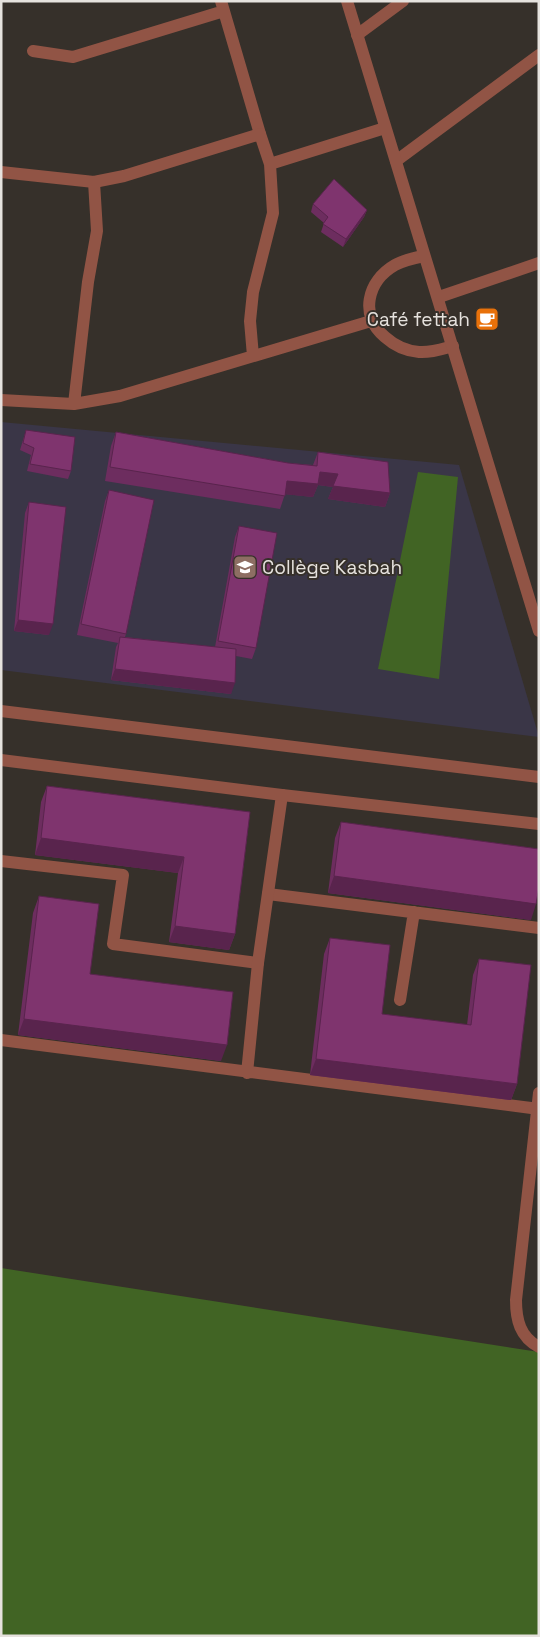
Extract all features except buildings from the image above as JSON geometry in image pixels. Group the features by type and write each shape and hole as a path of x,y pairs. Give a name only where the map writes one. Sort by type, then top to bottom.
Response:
{"street":[{"path":"347,1 424,256 439,297 539,631"},
{"path":"357,35 404,1"},
{"path":"33,51 73,57 223,6 270,164 273,212 253,292 250,321 253,356"},
{"path":"396,161 539,55"},
{"path":"270,164 385,128"},
{"path":"1,172 94,182 124,176 260,134"},
{"path":"74,404 88,282 96,231 94,182"},
{"path":"424,256 395,265 377,281 370,293 368,307 371,321 379,332 392,343 405,350 434,351 453,346"},
{"path":"439,297 539,263"},
{"path":"1,400 74,404 120,396 371,321"},
{"path":"1,710 539,777"},
{"path":"1,760 282,796 539,824"},
{"path":"247,1073 258,963 282,796"},
{"path":"1,861 123,875 113,944 258,963"},
{"path":"268,894 539,928"},
{"path":"400,1000 414,912"},
{"path":"1,1040 538,1109"},
{"path":"539,1093 516,1300 516,1318 521,1331 530,1342 539,1347"}],"shaded area":[{"name":"Collège Kasbah","path":"1,422 459,465 539,737 1,670"}],"green space":[{"path":"418,472 458,477 439,679 378,669"},
{"path":"1,1268 539,1352 539,1636 1,1636"}],"place":[{"name":"Café fettah","path":"487,319"},
{"name":"Collège Kasbah","path":"245,567"}]}
